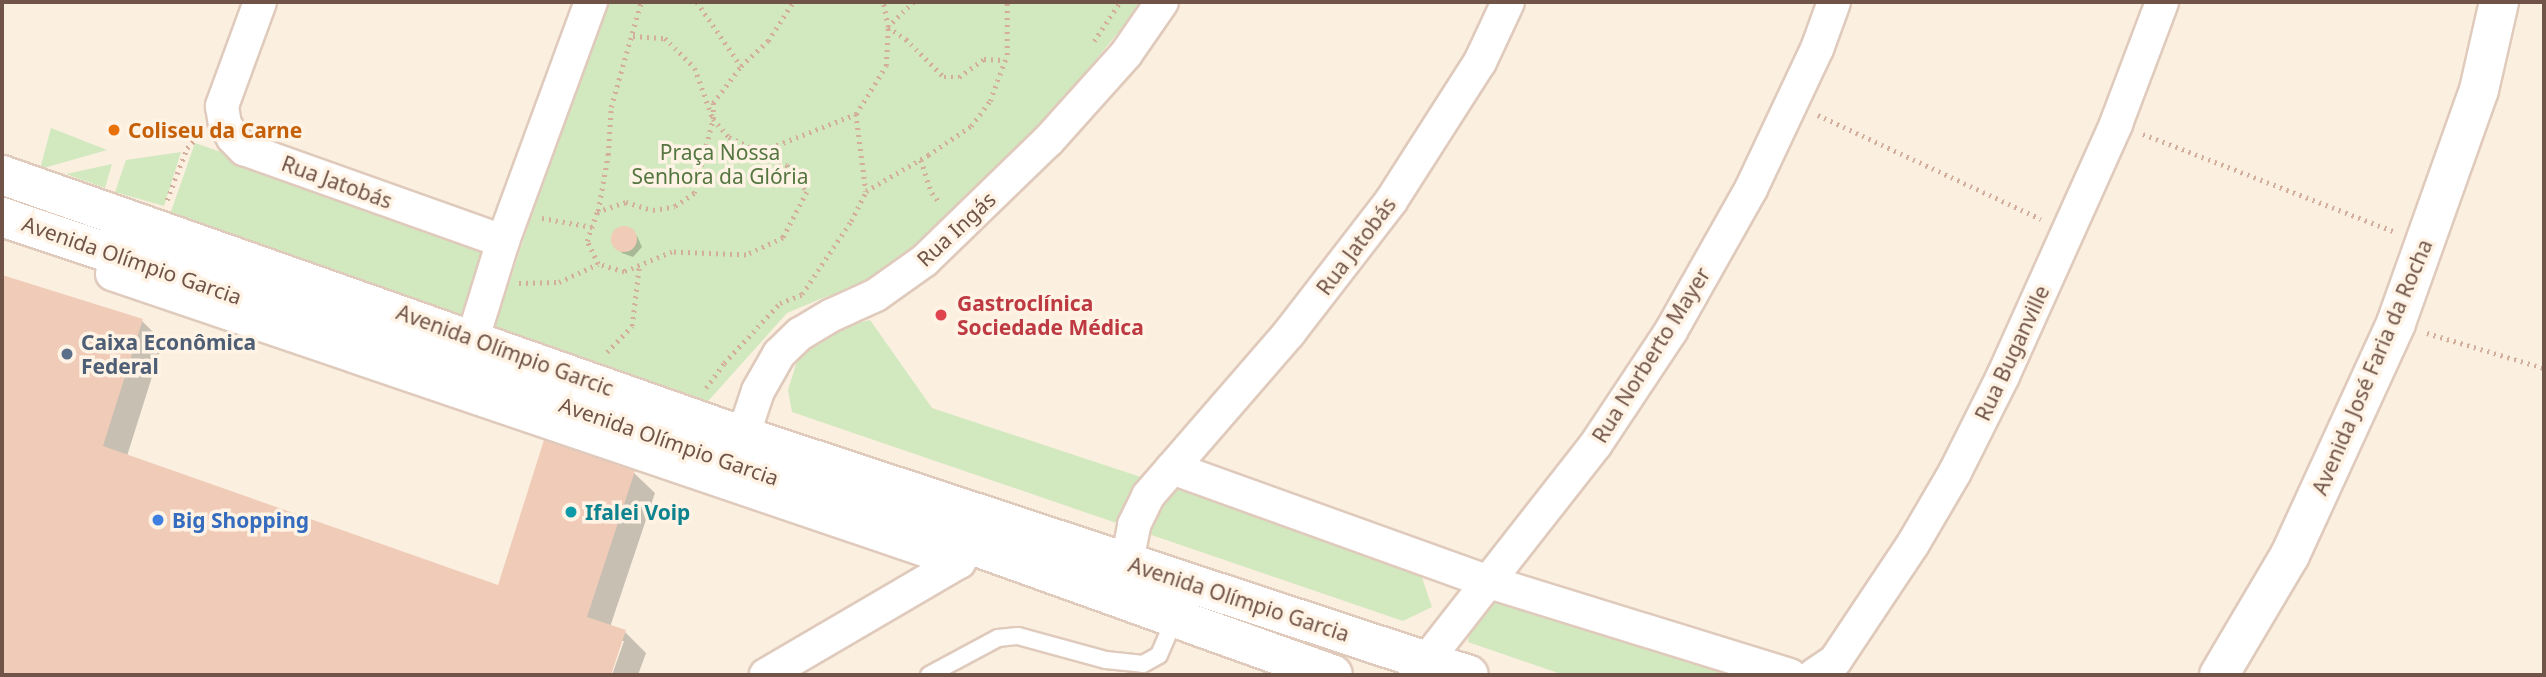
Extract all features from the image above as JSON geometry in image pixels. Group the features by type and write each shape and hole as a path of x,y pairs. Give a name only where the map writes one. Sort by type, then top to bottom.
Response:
{"street":[{"path":"225,124 222,106 260,2"},
{"path":"473,338 509,286 503,241 529,214 591,2"},
{"name":"Rua Ingás","path":"743,436 758,391 779,354 800,334 832,315 876,295 925,260 1048,141 1126,54 1162,2"},
{"name":"Rua Jatobás","path":"1128,601 1127,562 1134,525 1143,506 1172,468 1289,333 1391,201 1480,62 1508,2"},
{"name":"Rua Norberto Mayer","path":"1421,669 1596,444 1671,331 1751,188 1792,102 1834,2"},
{"name":"Rua Buganville","path":"1814,675 1835,661 1913,544 1955,472 2003,376 2116,124 2162,2"},
{"name":"Avenida José Faria da Rocha","path":"2219,675 2290,555 2396,323 2479,90 2499,2"},
{"name":"Rua Jatobás","path":"225,124 244,149 503,241"},
{"name":"Avenida Olímpio Garcic","path":"2,175 473,338 743,436 1002,539"},
{"name":"Avenida Olímpio Garcia","path":"2,217 866,507 1002,539 1127,562 1421,669 1469,675"},
{"path":"2,236 959,562 766,675"},
{"path":"1172,468 1489,582 1790,675"},
{"path":"810,675 970,579 1002,539"},
{"name":"Avenida Olímpio Garcia","path":"1002,539 1128,601 1175,618 1281,665 1333,675"}],"lane":[{"path":"929,675 998,638 1018,635 1106,660 1143,664 1159,656 1175,618"}],"path":[{"path":"598,264 587,241 597,212 608,155 611,107 641,2"},
{"path":"697,2 741,66"},
{"path":"597,212 625,202 653,210 676,206 694,193 713,119 713,103 741,66 768,41 793,2"},
{"path":"756,153 856,114 886,66 888,27 883,2"},
{"path":"888,27 914,2"},
{"path":"866,191 921,160 971,126 990,101 1005,60 1007,2"},
{"path":"1093,43 1120,2"},
{"path":"888,27 906,39 944,77 959,77 984,59 1005,60"},
{"path":"509,286 559,282 598,264 624,272 672,252 746,255 783,238 807,192 786,165 756,153 729,137 713,119 695,68 665,38 633,36"},
{"path":"1792,102 2068,232"},
{"path":"800,296 851,221 866,191 856,114"},
{"path":"156,229 187,148 197,137 225,124"},
{"path":"2116,124 2426,243"},
{"path":"921,160 932,193 940,203"},
{"path":"931,212 949,194"},
{"path":"529,214 547,206"},
{"path":"529,214 592,227"},
{"path":"529,214 538,231"},
{"path":"606,354 632,326 639,266"},
{"path":"509,286 525,270"},
{"path":"705,390 724,363 780,303 813,292"},
{"path":"2396,323 2544,368"}],"green space":[{"name":"Praça Nossa Senhora da Glória","path":"602,2 1143,2 1035,134 866,291 825,297 787,313 701,409 492,335"},
{"path":"51,128 107,150 40,169"},
{"path":"195,143 487,245 460,327 168,220"},
{"path":"181,152 164,206 115,192 126,160"},
{"path":"112,164 105,188 66,174"},
{"path":"870,320 932,408 1419,569 1432,607 1403,621 792,412 788,390 797,361 812,339 837,328"},
{"path":"1496,593 1748,675 1564,675 1468,642 1471,616"}],"building":[{"path":"624,226 633,230 637,239 633,248 624,252 615,248 611,239 615,230"},
{"name":"Big Shopping","path":"2,275 143,319 103,446 498,585 544,440 635,471 587,617 626,630 611,675 2,675"}],"place":[{"name":"Coliseu da Carne","path":"114,130"},
{"name":"Gastroclínica Sociedade Médica","path":"941,315"},
{"name":"Caixa Econômica Federal","path":"67,354"},
{"name":"Ifalei Voip","path":"571,512"},
{"name":"Big Shopping","path":"158,520"}]}
